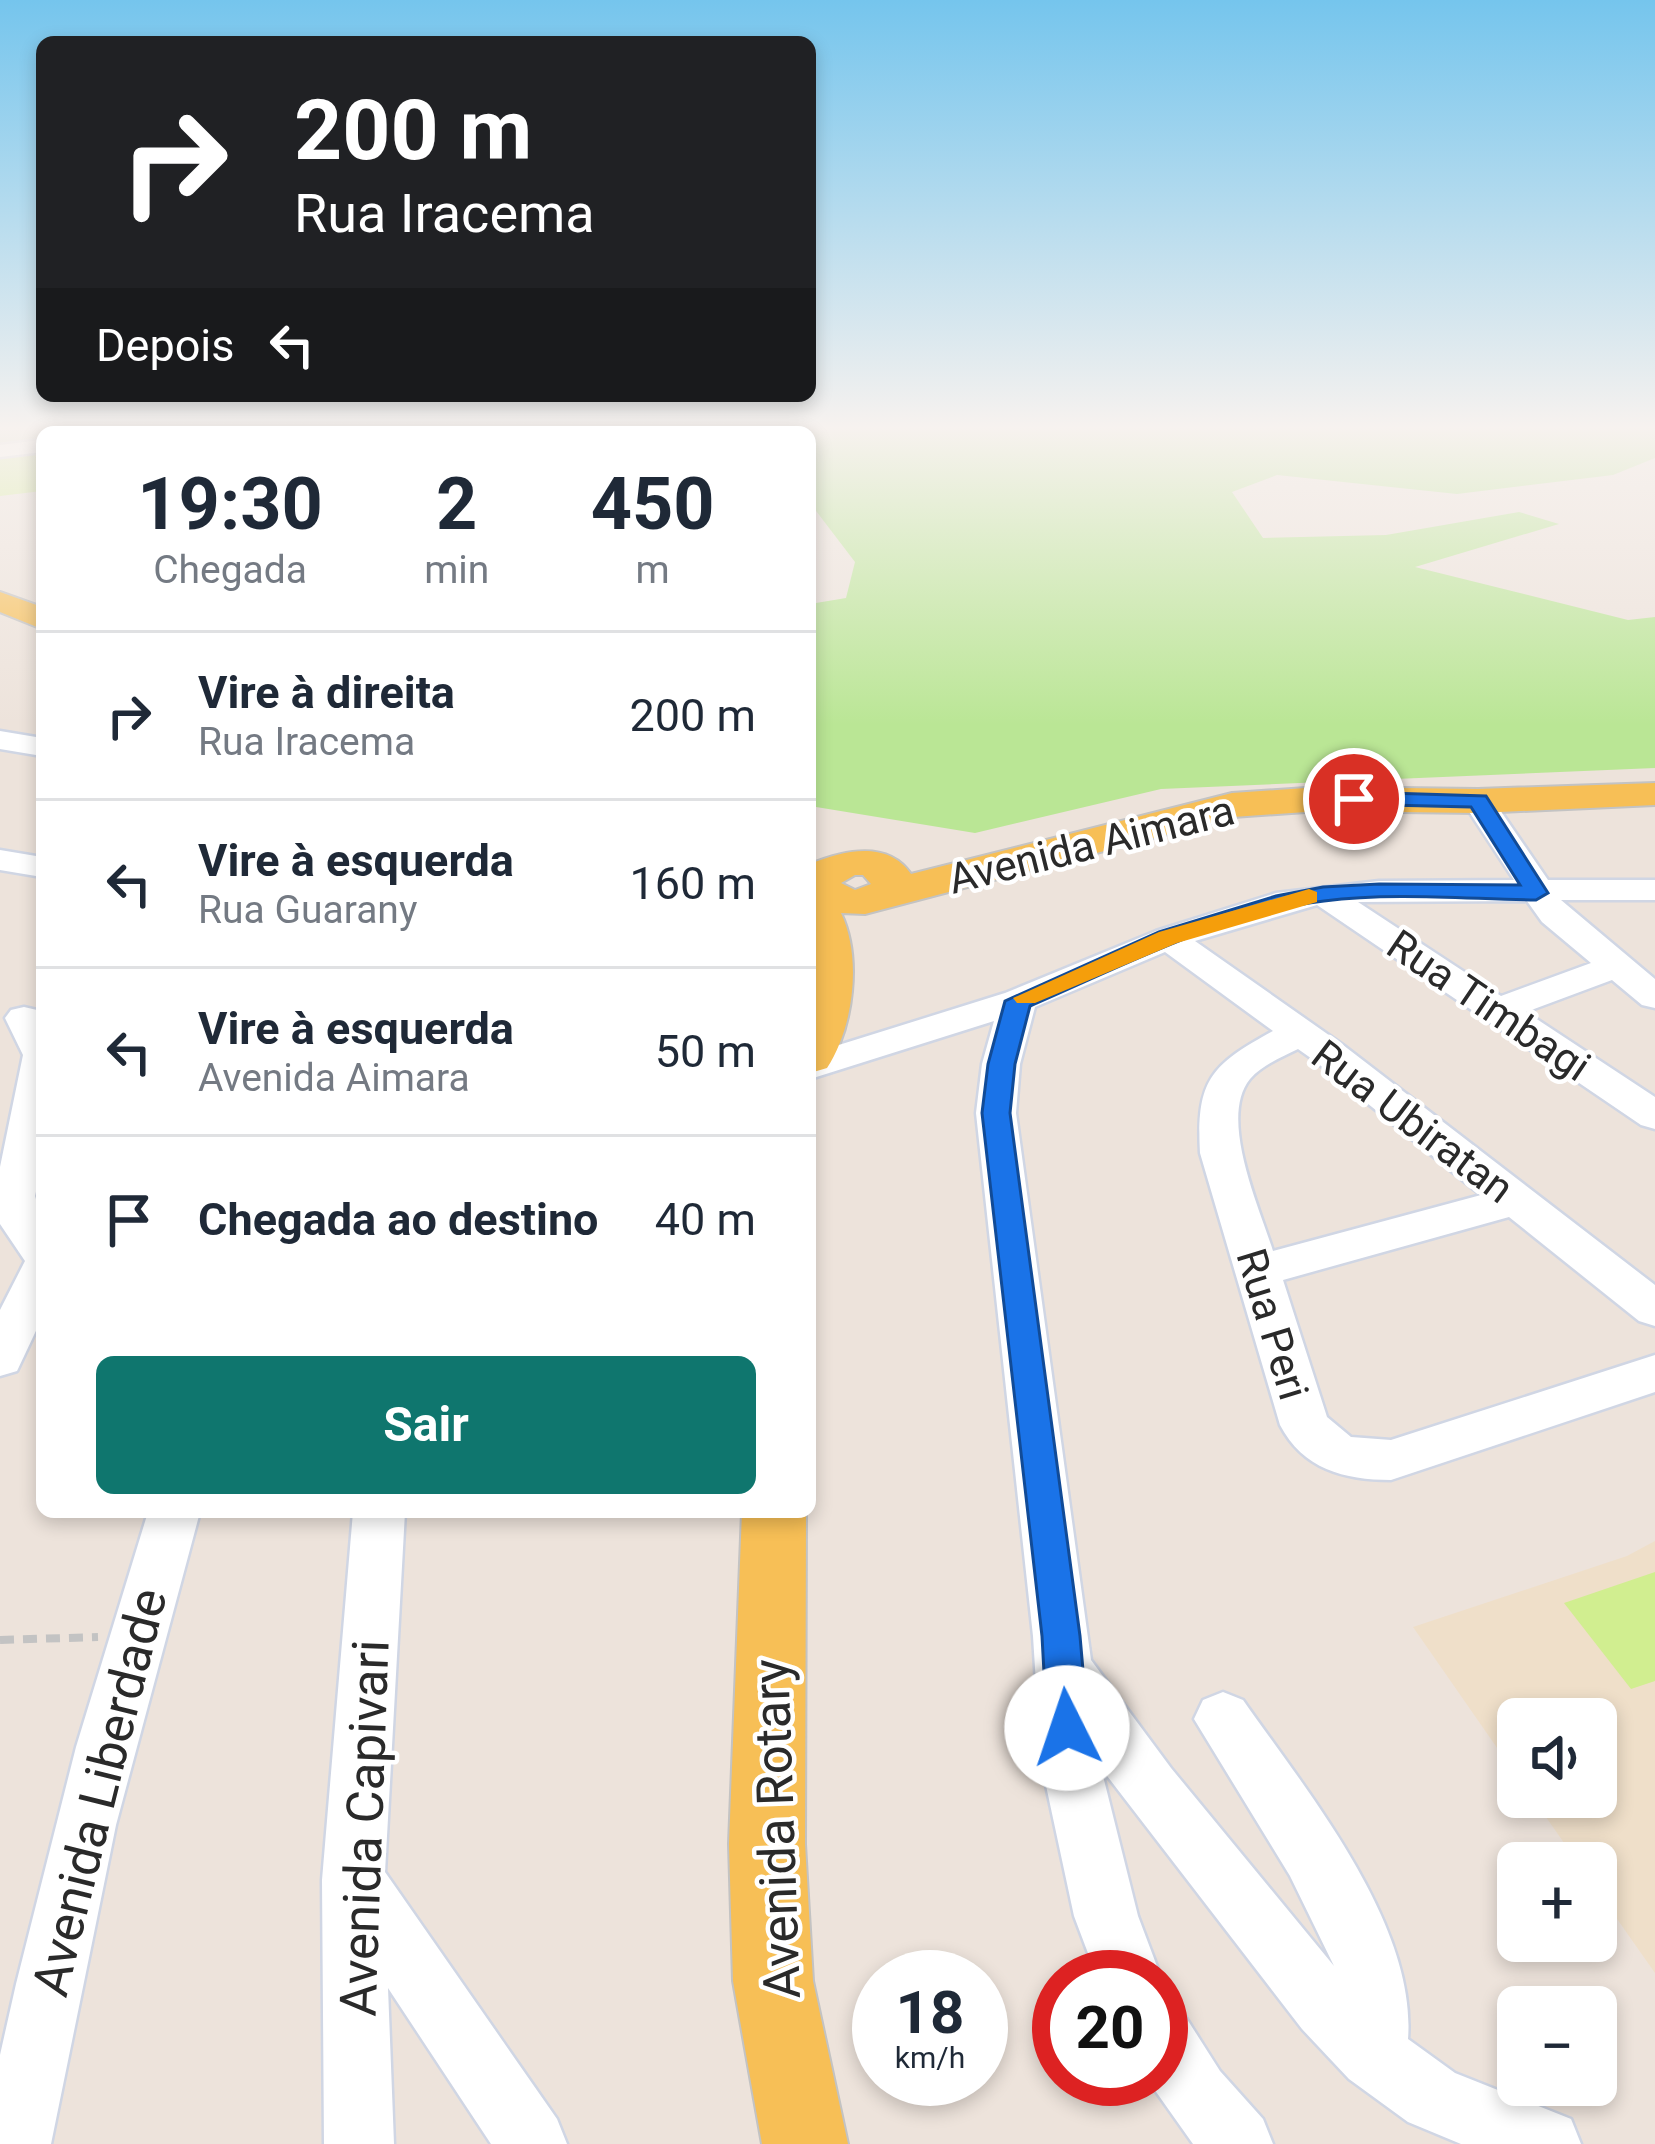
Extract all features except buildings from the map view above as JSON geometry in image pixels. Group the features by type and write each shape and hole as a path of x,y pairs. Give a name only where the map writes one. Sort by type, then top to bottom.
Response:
{"main road":[{"path":"0,601 36,616"},
{"name":"Avenida Aimara","path":"843,894 985,869 1232,806 1320,799 1478,801 1655,794"},
{"path":"816,858 843,894 830,982 816,1035"},
{"name":"Avenida Rotary","path":"774,1518 767,1844 773,1981 806,2144"}],"street":[{"path":"0,740 36,746"},
{"path":"1478,801 1554,915 1655,997"},
{"path":"0,860 36,866"},
{"path":"816,1065 1018,1001 1239,913 1323,894 1655,890"},
{"name":"Rua Timbagi","path":"1323,894 1655,1116"},
{"name":"Rua Ubiratan","path":"1168,938 1655,1309"},
{"path":"1495,1011 1614,967"},
{"path":"1018,1001 1001,1064 996,1113 1064,1669 1070,1762 1106,1916 1119,1950"},
{"path":"24,1018 36,1043"},
{"name":"Rua Peri","path":"1297,1033 1228,1077 1220,1094 1221,1153 1305,1425 1318,1443 1362,1460 1391,1460 1655,1373"},
{"path":"36,1085 14,1196 22,1229 36,1244"},
{"path":"1258,1271 1516,1200"},
{"path":"0,1358 36,1283"},
{"name":"Avenida Liberdade","path":"16,2144 53,1954 134,1637 172,1518"},
{"name":"Avenida Capivari","path":"359,2144 353,1880 379,1518"},
{"path":"1064,1669 1150,1788 1325,2006 1373,2055 1432,2098 1546,2144"},
{"path":"1223,1719 1317,1863 1366,1964 1376,2002 1373,2055"},
{"path":"353,1880 532,2144"},
{"path":"1188,2082 1238,2144"}],"path":[{"path":"0,1640 134,1637"}],"shaded area":[{"path":"1655,1541 1655,1973 1617,1919 1617,1842 1563,1842 1547,1818 1617,1818 1617,1698 1497,1698 1497,1748 1413,1627 1627,1556"}],"green space":[{"path":"827,525 1254,525 1263,538 1386,535 1444,525 1555,525 1415,567 1628,620 1655,617 1655,768 1161,789 975,833 816,807 816,603 846,598 855,562"},
{"path":"1655,1572 1655,1681 1631,1689 1564,1603"}],"slow traffic":[{"path":"1026,998 1168,938 1239,913 1309,897"}],"route":[{"path":"1067,1728 1061,1636 996,1113 1001,1064 1018,1001 1168,938 1276,903 1379,891 1536,893 1478,801 1354,799"}]}
